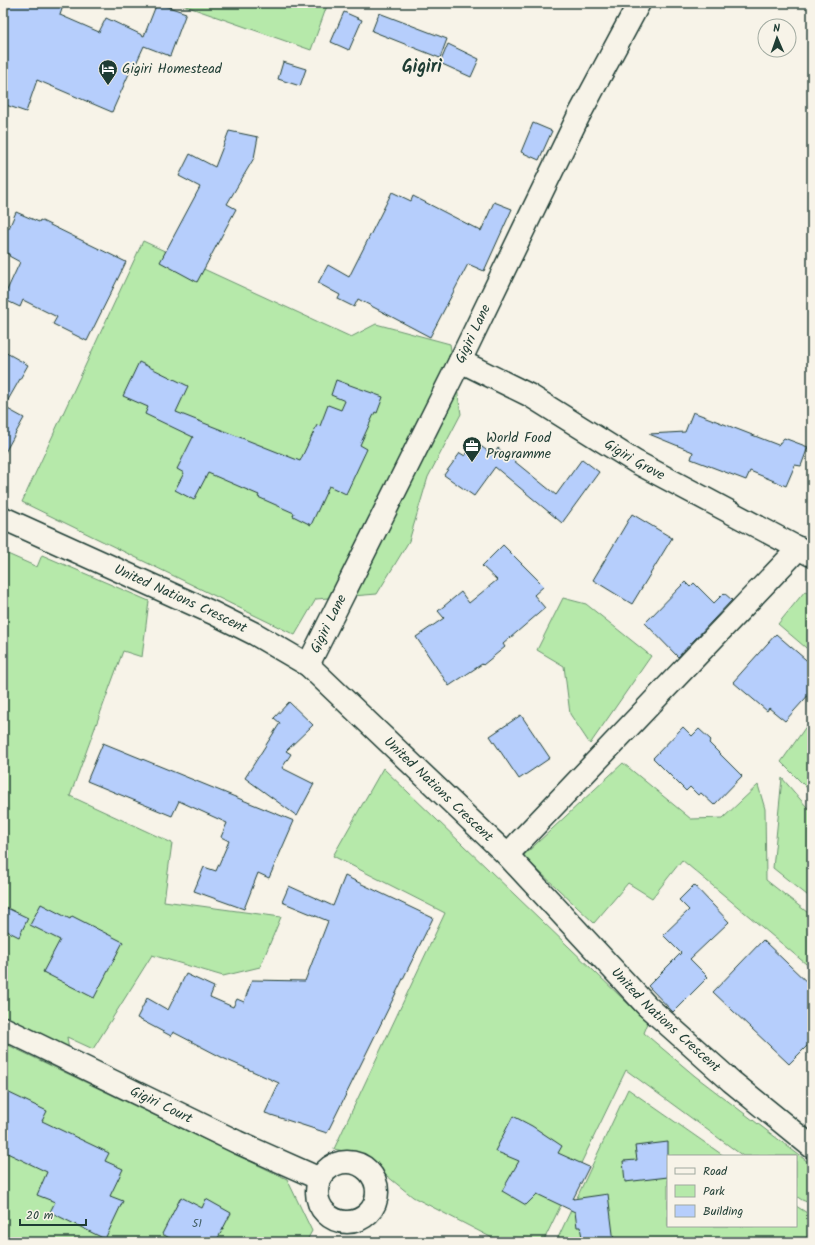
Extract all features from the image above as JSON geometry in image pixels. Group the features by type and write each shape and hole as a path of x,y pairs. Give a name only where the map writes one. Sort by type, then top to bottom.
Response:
{"street":[{"name":"Gigiri Lane","path":"308,664 460,362 578,117 639,3"},
{"name":"Gigiri Grove","path":"460,362 529,395 636,462 806,552"},
{"name":"United Nations Crescent","path":"3,518 255,634 308,664 507,855 647,1006 731,1081 812,1147"},
{"path":"507,855 806,552"},
{"name":"Gigiri Court","path":"3,1028 237,1142 320,1178"}],"green space":[{"path":"177,3 328,3 311,50"},
{"path":"143,241 351,337 376,324 450,344 461,414 428,477 409,541 377,594 316,599 295,635 22,502"},
{"path":"3,552 37,567 42,555 149,601 142,657 123,651 70,796 172,843 164,901 281,917 260,967 223,976 152,955 93,1049 67,1037 69,1051 8,1045 287,1179 312,1231 306,1242 3,1242"},
{"path":"805,591 812,595 812,653 778,624"},
{"path":"563,598 586,604 651,656 590,744 570,714 564,666 537,650"},
{"path":"812,718 812,793 781,762"},
{"path":"623,763 691,819 723,818 758,785 765,809 766,880 812,916 812,969 682,860 652,898 628,883 594,923 523,856"},
{"path":"383,768 648,1023 644,1033 695,1076 812,1165 812,1204 797,1197 797,1155 742,1155 626,1070 543,1242 500,1242 413,1197 361,1155 334,1149 445,913 333,856"},
{"path":"782,778 812,813 812,899 773,868"},
{"path":"628,1089 723,1155 667,1155 667,1227 797,1227 797,1207 812,1216 812,1242 556,1242"}],"building":[{"path":"3,3 64,3 60,15 99,32 106,18 144,36 157,3 186,13 170,56 144,46 134,68 132,67 112,112 37,80 26,112 3,104"},
{"path":"344,12 362,20 349,50 331,42"},
{"path":"379,13 447,39 440,58 372,31"},
{"path":"448,44 479,59 471,77 440,63"},
{"path":"283,62 306,69 300,86 278,79"},
{"path":"533,123 552,131 539,160 521,152"},
{"path":"229,131 258,137 254,158 227,204 236,209 197,282 160,262 200,187 179,176 190,154 215,167"},
{"path":"392,192 411,201 413,196 481,231 494,202 512,209 484,271 468,264 430,337 358,299 354,307 338,299 340,295 318,283 328,265 349,277"},
{"path":"16,212 39,222 40,220 126,262 87,341 53,324 57,317 23,300 20,307 3,299 20,262 3,251 3,225 9,228"},
{"path":"3,351 28,365 4,407 24,418 3,456"},
{"path":"139,362 188,386 176,412 300,461 317,425 320,426 328,405 341,410 345,401 331,395 336,380 383,397 377,413 375,412 360,445 367,449 346,494 329,486 311,525 293,516 294,513 258,497 259,495 208,473 194,500 175,490 184,473 177,469 193,437 145,414 148,407 123,396"},
{"path":"693,412 778,445 784,438 808,447 801,466 795,465 786,486 750,471 746,480 691,459 693,452 649,434 685,432"},
{"path":"475,442 493,455 498,448 556,495 582,459 599,472 562,523 495,467 474,496 444,475 460,453 465,456"},
{"path":"632,514 672,538 632,604 593,580"},
{"path":"503,545 544,586 534,595 545,608 503,644 505,647 483,665 482,664 449,686 416,637 444,618 438,611 461,592 469,603 497,580 482,566"},
{"path":"685,582 690,587 694,583 714,603 724,593 732,600 678,657 645,623"},
{"path":"776,634 812,665 812,691 785,721 769,708 767,711 733,682"},
{"path":"289,702 313,725 286,751 291,754 282,768 314,784 297,816 245,778 280,723 274,718"},
{"path":"521,715 550,758 519,779 490,736"},
{"path":"683,727 692,736 699,729 711,740 709,743 742,776 714,805 701,793 698,795 690,787 686,791 653,758"},
{"path":"103,743 294,821 269,878 258,873 244,909 194,891 204,867 216,871 229,841 221,837 227,823 179,801 172,816 87,781"},
{"path":"345,876 433,918 327,1133 265,1113 279,1083 225,1059 173,1032 171,1036 137,1018 147,998 168,1010 186,974 214,987 210,997 233,1007 237,999 244,1002 252,980 305,981 328,921 282,902 289,886 333,906"},
{"path":"694,885 729,922 690,959 708,977 673,1012 648,986 681,953 663,935 689,910 679,900"},
{"path":"41,904 70,919 72,916 123,942 94,998 43,972 60,940 30,925"},
{"path":"3,906 28,918 19,937 3,929"},
{"path":"763,940 812,987 812,1041 789,1064 713,992"},
{"path":"3,1090 47,1111 42,1121 109,1153 105,1161 123,1169 110,1196 123,1201 105,1239 50,1212 55,1202 37,1195 47,1172 3,1151"},
{"path":"513,1116 532,1126 562,1146 558,1153 589,1167 573,1199 608,1194 614,1242 583,1242 580,1227 577,1227 575,1212 537,1194 526,1205 502,1191 519,1161 495,1151"},
{"path":"668,1142 667,1177 625,1182 623,1161 637,1160 635,1146"},
{"path":"181,1197 202,1208 206,1199 231,1213 216,1242 177,1242 162,1234"}],"place":[{"name":"Gigiri Homestead","path":"108,86"},
{"name":"World Food Programme","path":"472,463"}],"district":[{"name":"Gigiri","path":"422,67"}]}
